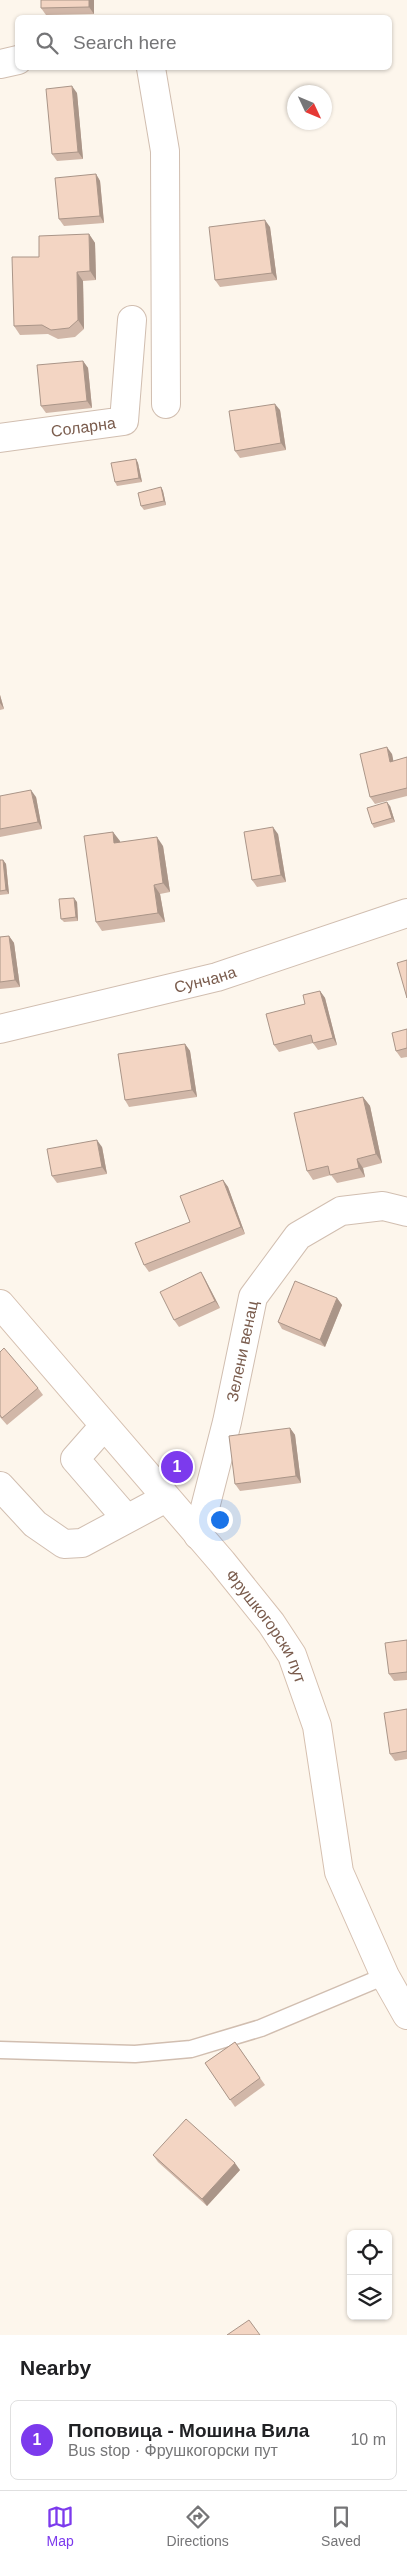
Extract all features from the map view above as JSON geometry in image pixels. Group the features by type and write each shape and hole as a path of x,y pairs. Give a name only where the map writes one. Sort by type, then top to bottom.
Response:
{"street":[{"path":"0,64 15,61"},
{"path":"151,70 165,151 166,404"},
{"name":"Соларна","path":"0,438 124,421 132,320"},
{"name":"Сунчана","path":"0,1028 217,977 407,913"},
{"name":"Зелени венац","path":"198,1534 227,1422 253,1297 298,1236 341,1211 383,1206 407,1212"},
{"name":"Фрушкогорски пут","path":"0,1304 198,1534 271,1624 292,1655 318,1726 339,1872 385,1976 407,2015"},
{"path":"104,1426 75,1459 126,1518"},
{"path":"0,1486 35,1524 64,1544 82,1543 166,1498"}],"lane":[{"path":"0,2050 135,2054 191,2049 261,2028 385,1976"}],"building":[{"path":"41,0 89,0 89,7 41,8"},
{"path":"72,86 78,152 52,154 46,89"},
{"path":"96,174 100,216 59,219 55,178"},
{"path":"265,220 272,273 215,280 209,227"},
{"path":"89,234 90,271 77,272 78,320 69,328 51,330 42,325 14,326 12,257 39,257 39,236"},
{"path":"83,361 87,401 41,406 37,365"},
{"path":"275,404 281,443 235,451 229,411"},
{"path":"136,459 139,478 115,482 111,463"},
{"path":"161,487 164,501 141,506 138,493"},
{"path":"387,747 390,762 407,757 407,788 370,797 360,754"},
{"path":"31,790 38,822 0,829 0,796"},
{"path":"387,802 392,818 372,824 367,808"},
{"path":"273,827 281,875 252,880 244,832"},
{"path":"113,832 114,843 157,837 163,883 154,885 158,913 96,922 84,836"},
{"path":"0,860 3,860 6,890 0,891"},
{"path":"74,898 76,917 61,919 59,899"},
{"path":"9,936 15,980 0,982 0,937"},
{"path":"407,960 407,998 397,963"},
{"path":"320,991 333,1038 313,1043 311,1035 274,1045 266,1014 305,1004 303,995"},
{"path":"407,1029 407,1048 396,1051 392,1033"},
{"path":"185,1044 192,1090 125,1100 118,1054"},
{"path":"363,1097 376,1154 357,1159 359,1168 330,1175 328,1166 307,1171 294,1113"},
{"path":"97,1140 102,1167 52,1176 47,1149"},
{"path":"223,1180 241,1227 144,1265 135,1243 190,1222 180,1196"},
{"path":"201,1272 215,1301 174,1320 160,1292"},
{"path":"295,1281 337,1298 320,1340 278,1322"},
{"path":"4,1348 38,1388 2,1418 0,1415 0,1352"},
{"path":"290,1428 296,1476 235,1484 229,1436"},
{"path":"407,1640 407,1672 389,1674 385,1643"},
{"path":"407,1709 407,1751 390,1754 384,1713"},
{"path":"235,2042 260,2078 230,2100 205,2063"},
{"path":"186,2119 235,2163 202,2199 153,2155"},
{"path":"249,2320 260,2335 227,2335"}],"place":[{"name":"Поповица - Мошина Вила","path":"177,1467"}]}
